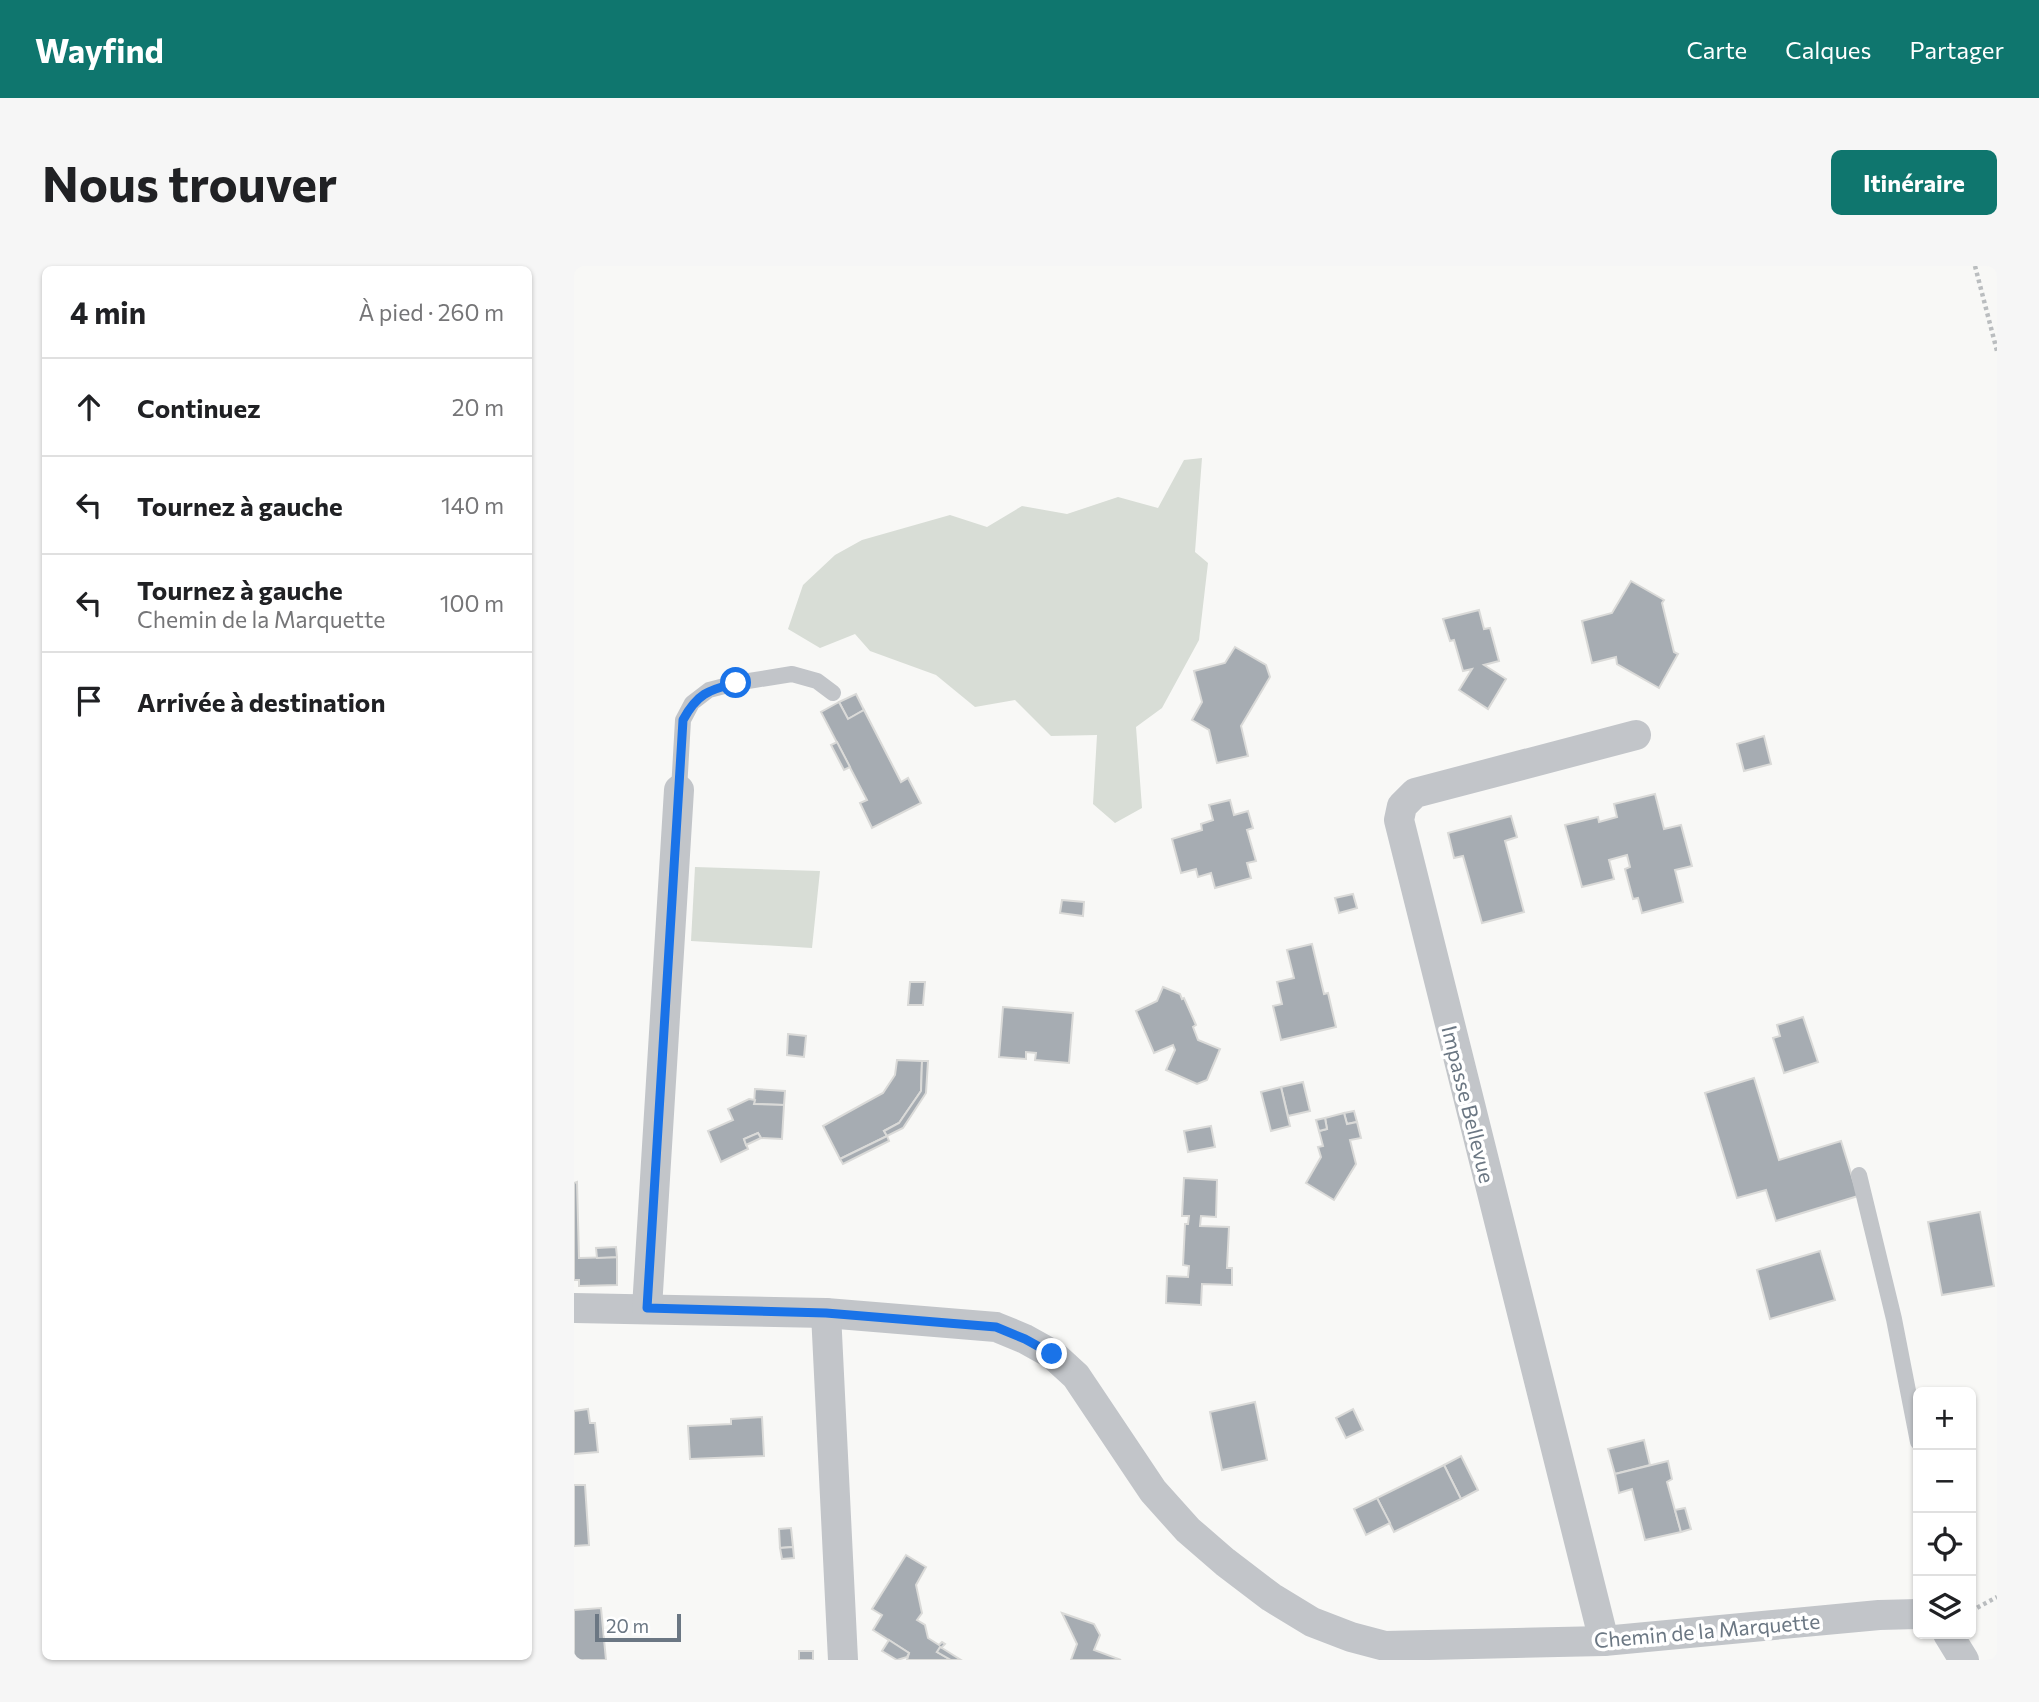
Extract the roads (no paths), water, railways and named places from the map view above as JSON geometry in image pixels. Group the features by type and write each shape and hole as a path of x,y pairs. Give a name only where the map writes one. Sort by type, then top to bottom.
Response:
{"street":[{"name":"Impasse Bellevue","path":"1604,1641 1399,820 1402,806 1415,793 1636,735"},
{"path":"647,1308 679,790"},
{"name":"Chemin de la Marquette","path":"574,1308 826,1313 996,1327 1025,1339 1052,1354 1076,1376 1153,1491 1188,1530 1270,1597 1312,1622 1385,1646 1443,1653 1913,1613"},
{"path":"826,1313 843,1660"},
{"path":"1951,1639 1964,1660"}],"lane":[{"path":"679,790 683,720 692,703 709,690 792,674 817,681 833,693"},
{"path":"1859,1174 1894,1319 1913,1417"}]}
